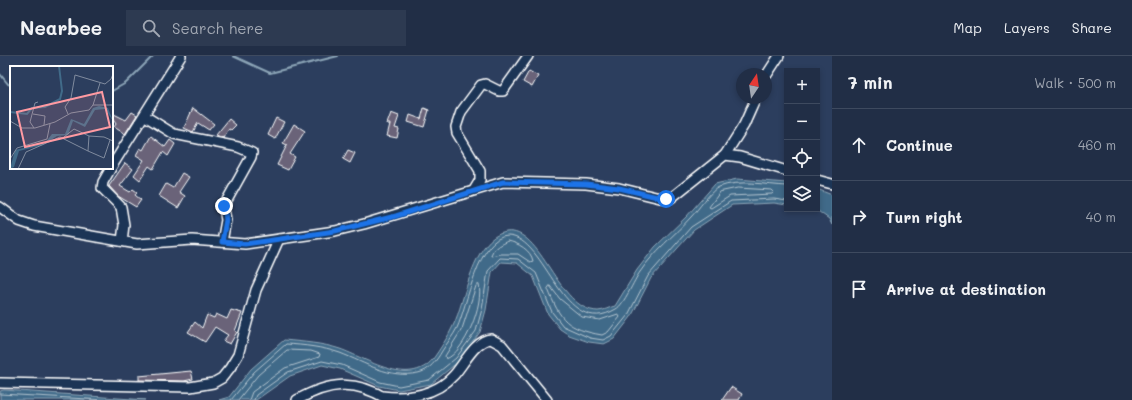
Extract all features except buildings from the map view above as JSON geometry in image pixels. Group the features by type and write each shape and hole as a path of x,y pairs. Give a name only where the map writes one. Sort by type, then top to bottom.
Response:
{"street":[{"path":"113,165 181,56"},
{"path":"489,185 457,133 457,120 481,85 485,84 499,91 503,91 528,56"},
{"path":"771,68 779,56"},
{"path":"0,207 19,221 34,226 122,242 146,245 192,240 245,244 364,224 396,216 489,185 516,181 586,184 619,188 666,199 675,196 725,155 744,125 753,104"},
{"path":"145,116 174,134 238,147 252,153 252,157 226,202 224,208 226,220 222,242"},
{"path":"725,155 740,157 784,170"},
{"path":"111,169 103,182 102,188 121,207 124,225 122,242"},
{"path":"474,190 481,177 480,170"},
{"path":"820,181 832,184"},
{"path":"0,383 190,387 213,383 222,378 238,355 251,303 279,239"},
{"path":"297,400 327,386 346,384 360,387 385,398 408,397 430,391 441,386 453,376 482,342 490,339 502,344 546,400"}],"water":[{"path":"737,179 784,183 784,205 774,203 732,205 694,230 651,278 631,317 614,339 604,344 589,342 569,335 560,329 548,314 533,276 517,263 501,262 492,272 486,310 480,332 459,361 431,384 399,390 379,386 340,369 322,365 290,376 256,400 219,400 229,397 251,369 284,340 326,345 340,349 375,364 400,371 412,371 423,367 433,359 451,330 458,315 472,272 485,246 494,237 506,232 519,234 530,242 560,284 571,297 584,307 598,311 615,306 637,270 655,247 687,216 715,184"},
{"path":"820,190 832,195 832,225 829,219 819,212"},
{"path":"4,390 146,400 0,400 0,391"}],"waterway":[{"path":"113,90 126,83 153,56"},
{"path":"233,56 270,73 338,56"},
{"path":"0,74 10,85"}],"route":[{"path":"224,206 226,220 222,242 245,244 335,231 396,216 489,185 503,182 539,181 586,184 619,188 666,199"}]}
